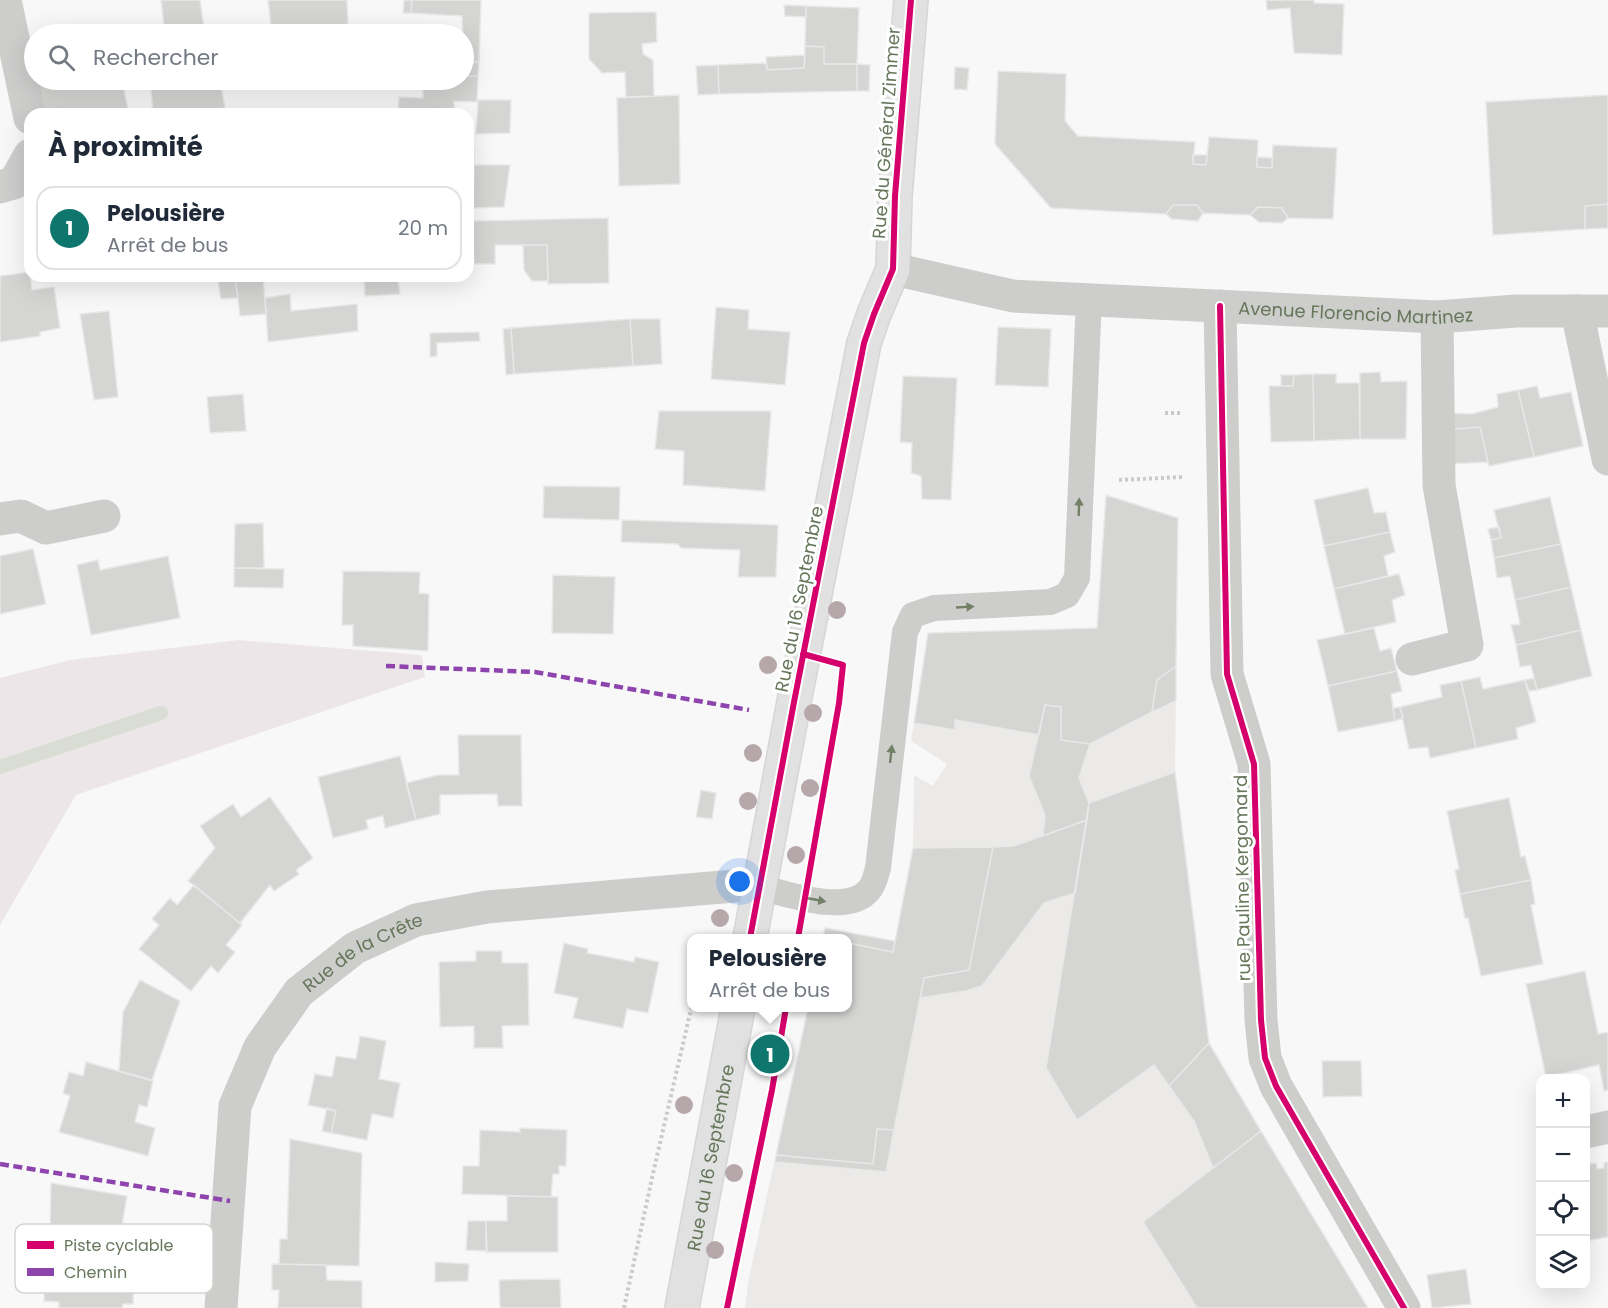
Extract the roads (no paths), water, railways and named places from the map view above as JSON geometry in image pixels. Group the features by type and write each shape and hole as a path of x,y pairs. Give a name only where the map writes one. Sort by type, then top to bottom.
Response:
{"street":[{"path":"5,0 24,90"},
{"name":"Rue du Général Zimmer","path":"893,269 895,196 911,0"},
{"path":"24,90 28,108"},
{"path":"7,185 24,163"},
{"name":"Avenue Florencio Martinez","path":"893,269 1013,296 1437,317 1516,311 1592,311"},
{"name":"Rue du 16 Septembre","path":"751,934 864,343 893,269"},
{"name":"rue Pauline Kergomard","path":"1220,306 1227,674 1254,764 1260,1010 1265,1058 1276,1086 1404,1308"},
{"path":"1592,311 1608,459"},
{"path":"1412,659 1467,645 1439,485 1437,317"},
{"path":"0,519 21,516 46,528 104,516"},
{"name":"Rue de la Crête","path":"221,1308 235,1106 260,1047 299,993 355,948 416,920 486,907 737,886 760,888"},
{"name":"Rue du 16 Septembre","path":"682,1308 737,1012"},
{"path":"1590,1131 1608,1127"}],"lane":[{"path":"760,888 844,903 859,899 870,890 878,868 905,632 913,615 934,608 1050,602 1067,596 1077,578 1089,298"}],"waterway":[{"path":"0,767 161,713"}],"place":[{"name":"Pelousière","path":"770,1054"}]}
